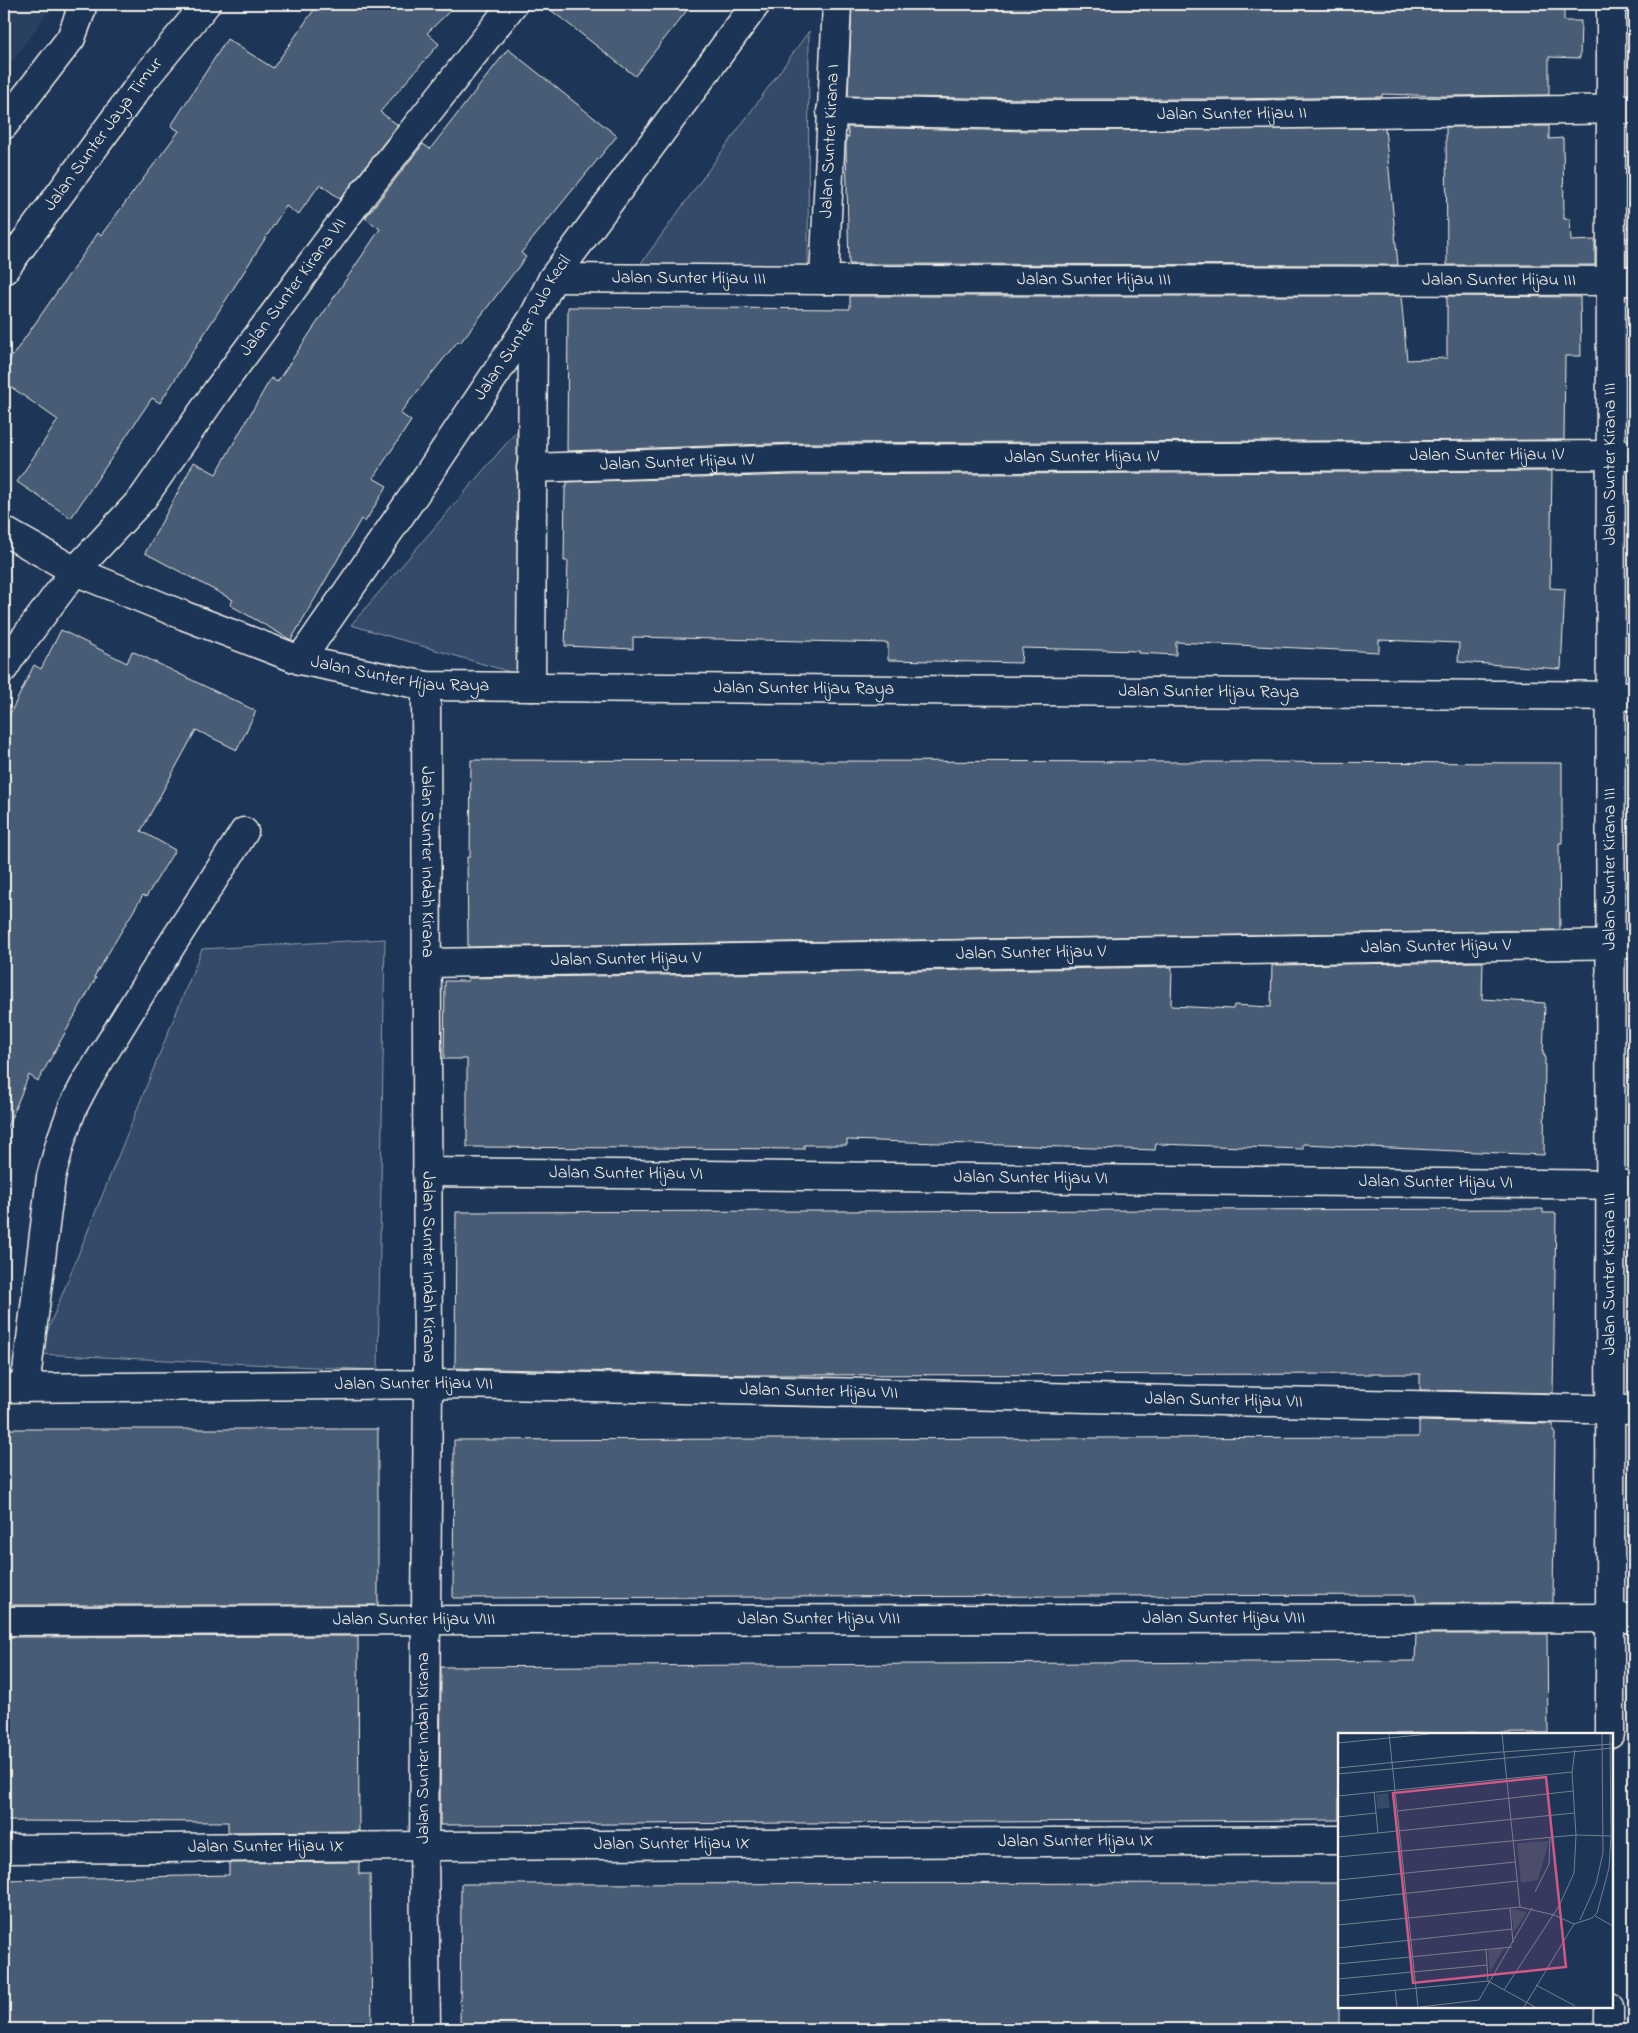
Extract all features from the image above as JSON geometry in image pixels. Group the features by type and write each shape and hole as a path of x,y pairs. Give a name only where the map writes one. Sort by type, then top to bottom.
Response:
{"street":[{"path":"4,125 72,38 81,11 78,4"},
{"name":"Jalan Sunter Jaya Timur","path":"4,270 144,78 206,4"},
{"name":"Jalan Sunter Kirana VII","path":"4,668 12,654 74,571 143,498 217,391 360,198 513,4"},
{"name":"Jalan Sunter Pulo Kecil","path":"300,660 417,491 532,318 553,278 756,4"},
{"name":"Jalan Sunter Kirana I","path":"824,280 837,4"},
{"name":"Jalan Sunter Kirana III","path":"1610,1733 1622,1618 1623,944 1623,109 1611,4"},
{"name":"Jalan Sunter Hijau II","path":"831,111 1030,115 1221,115 1623,109"},
{"name":"Jalan Sunter Hijau III","path":"553,278 1623,281"},
{"path":"532,318 532,687"},
{"name":"Jalan Sunter Hijau IV","path":"531,468 804,459 1623,455"},
{"name":"Jalan Sunter Hijau Raya","path":"4,531 74,571 300,660 426,686 1623,696"},
{"name":"Jalan Sunter Indah Kirana","path":"426,686 428,1384 424,1847 426,2029"},
{"path":"14,1388 51,1177 61,1140 73,1107 144,988 244,832"},
{"name":"Jalan Sunter Hijau V","path":"426,963 1623,944"},
{"name":"Jalan Sunter Hijau VI","path":"427,1172 1622,1185"},
{"name":"Jalan Sunter Hijau VII","path":"14,1388 428,1384 1622,1410"},
{"name":"Jalan Sunter Hijau VIII","path":"4,1621 1622,1618"},
{"name":"Jalan Sunter Hijau IX","path":"4,1849 1338,1840"},
{"path":"1609,2008 1609,2029"}],"shaded area":[{"path":"4,4 54,4 4,73"},
{"path":"809,31 808,266 637,269"},
{"path":"517,431 517,674 351,625"},
{"path":"385,939 378,1370 38,1354 202,949"}],"building":[{"path":"318,4 457,4 427,33 439,44 380,112 398,125 340,199 320,184 298,215 286,206 160,403 152,398 71,518 17,482 58,420 4,382 4,368 98,233 101,235 179,131 171,126 227,39 273,68"},
{"path":"543,4 692,4 635,76"},
{"path":"852,4 1564,4 1564,21 1581,21 1580,58 1549,57 1549,95 1446,96 1382,94 1382,97 1221,99 1030,99 848,96"},
{"path":"508,49 617,136 521,253 526,257 460,343 458,341 400,413 411,421 373,478 387,486 365,522 361,519 291,640 230,605 233,600 145,553 194,462 216,474 271,378 277,382 380,229 365,218 423,144 430,149"},
{"path":"1549,126 1549,139 1563,138 1564,219 1570,219 1571,241 1595,240 1595,265 1447,265 1446,127"},
{"path":"847,127 1030,131 1385,128 1398,265 849,264 846,137 849,137"},
{"path":"1626,238 1634,238 1634,265 1626,265"},
{"path":"850,296 1401,296 1407,360 1447,358 1447,296 1580,297 1581,356 1565,356 1564,440 795,443 567,451 568,307 850,309"},
{"path":"1552,471 1550,588 1565,589 1561,669 1458,662 1459,643 1379,640 1379,652 1176,642 1176,655 1138,653 1138,651 1022,648 1021,663 888,660 888,643 633,637 633,649 565,646 568,561 564,561 565,487 567,487 567,482 795,475"},
{"path":"61,630 127,663 132,651 256,711 237,750 196,730 141,831 175,850 146,897 143,895 94,977 96,978 38,1081 29,1075 4,1135 4,726 34,665 41,669"},
{"path":"471,760 1562,763 1562,843 1559,843 1560,930 468,947 467,857 470,857"},
{"path":"1483,962 1482,999 1545,1003 1543,1055 1545,1055 1544,1155 1303,1144 1303,1149 1156,1144 1155,1150 847,1140 847,1145 804,1145 804,1149 467,1147 467,1059 444,1059 445,981 468,981 468,978 1172,967 1171,1006 1233,1009 1234,1005 1271,1007 1272,965"},
{"path":"1543,1209 1543,1213 1556,1213 1553,1393 1420,1390 1420,1374 753,1375 455,1368 456,1212"},
{"path":"1419,1421 1553,1424 1553,1432 1555,1432 1553,1603 1416,1603 1416,1595 453,1598 454,1440 1419,1437"},
{"path":"4,1429 378,1429 378,1605 4,1605"},
{"path":"1416,1634 1547,1634 1548,1733 1338,1733 1338,1820 440,1825 441,1667 1415,1661"},
{"path":"358,1636 359,1831 228,1832 228,1822 4,1821 4,1637"},
{"path":"359,1862 359,1874 370,1874 372,2029 4,2029 4,1880 229,1875 229,1863"},
{"path":"1338,1883 1339,2029 460,2029 461,1884"}]}
